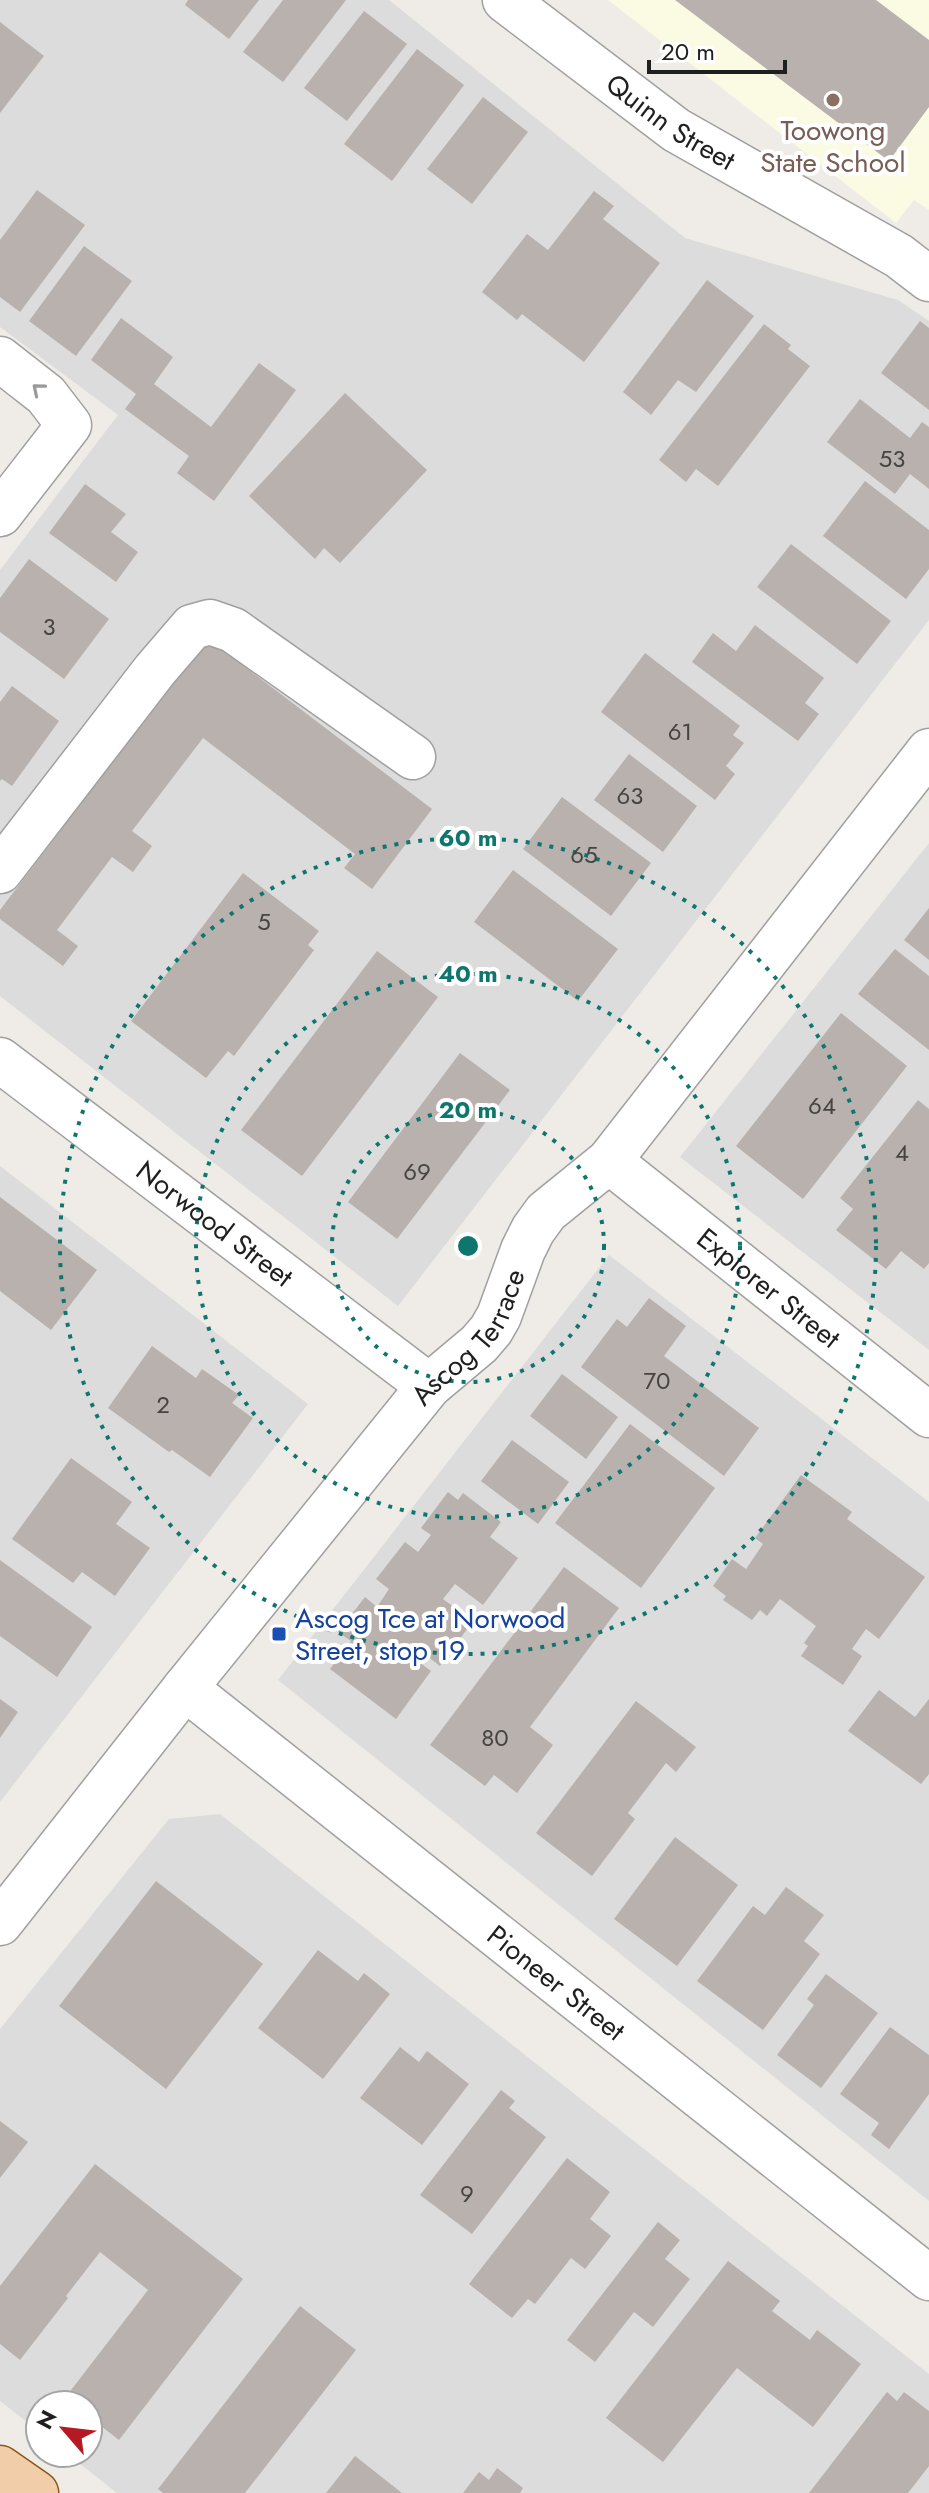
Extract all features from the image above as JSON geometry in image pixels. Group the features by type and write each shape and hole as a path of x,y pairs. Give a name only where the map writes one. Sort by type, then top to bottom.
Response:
{"main road":[{"path":"0,2468 36,2493"}],"street":[{"name":"Quinn Street","path":"505,0 676,130 899,256 929,279"},
{"path":"0,359 46,395 69,425 0,514"},
{"path":"0,871 169,652 192,627 210,622 233,630 413,757"},
{"name":"Ascog Terrace","path":"0,1923 429,1386 491,1330 523,1250 546,1212 609,1161 929,751"},
{"name":"Norwood Street","path":"0,1060 429,1386"},
{"name":"Explorer Street","path":"609,1161 929,1415"},
{"name":"Pioneer Street","path":"185,1688 929,2278"}],"shaded area":[{"path":"0,0 389,0 685,238 898,300 929,321 929,620 398,1306 0,996 0,570 118,415 0,327"},
{"name":"Toowong State School","path":"608,0 929,0 929,210 914,200 896,223"},
{"path":"929,843 929,1350 680,1157"},
{"path":"0,1166 308,1404 0,1802"},
{"path":"609,1255 929,1502 929,2201 278,1680"},
{"path":"220,1814 929,2374 929,2493 117,2493 86,2469 104,2469 104,2389 24,2389 24,2420 0,2401 0,2029 169,1819"}],"building":[{"path":"188,0 259,0 229,39 185,5"},
{"path":"283,0 346,0 283,82 243,52"},
{"path":"675,0 876,0 929,40 929,107 889,161"},
{"path":"364,11 407,44 347,121 304,88"},
{"path":"0,22 44,56 0,113"},
{"path":"417,49 464,85 392,181 344,144"},
{"path":"483,97 528,132 472,204 427,169"},
{"path":"37,190 85,225 20,312 0,297 0,240"},
{"path":"594,191 614,206 603,219 660,263 584,362 522,314 517,320 482,292 527,234 548,250"},
{"path":"84,246 132,281 76,356 29,321"},
{"path":"707,280 754,316 696,392 678,380 651,415 623,392"},
{"path":"121,318 173,357 154,384 211,427 259,363 296,390 214,501 177,473 189,456 125,409 136,394 91,360"},
{"path":"920,321 929,328 929,410 881,373"},
{"path":"764,324 791,345 788,349 810,366 718,486 696,469 686,482 659,460"},
{"path":"345,393 427,470 340,563 324,548 315,559 249,496"},
{"path":"860,399 910,438 922,422 929,427 929,489 910,474 895,494 827,442"},
{"path":"865,481 929,530 929,569 906,599 823,536"},
{"path":"85,484 126,514 111,532 138,552 116,582 49,533"},
{"path":"791,544 891,621 857,664 757,587"},
{"path":"29,559 109,619 64,679 0,632 0,598"},
{"path":"755,625 824,678 805,703 819,714 798,741 692,662 713,633 736,651"},
{"path":"207,638 432,809 372,889 344,868 355,854 203,738 132,831 152,846 133,872 112,857 57,930 78,946 63,966 0,919 0,910"},
{"path":"645,653 740,726 733,735 744,743 726,766 735,774 715,800 601,712"},
{"path":"12,686 59,721 12,786 2,779 0,781 0,702"},
{"path":"629,754 697,806 663,852 594,800"},
{"path":"562,797 651,863 611,916 523,849"},
{"path":"513,870 618,949 578,1001 474,922"},
{"path":"243,873 319,931 308,945 314,950 234,1056 228,1051 206,1078 131,1021"},
{"path":"929,908 929,960 904,940"},
{"path":"895,949 929,976 929,1050 858,994"},
{"path":"377,951 438,997 302,1176 241,1130"},
{"path":"841,1013 907,1066 803,1199 736,1146"},
{"path":"460,1053 510,1090 397,1239 348,1202"},
{"path":"918,1100 929,1109 929,1263 924,1269 901,1251 886,1269 836,1230 853,1209 840,1198"},
{"path":"0,1197 97,1270 51,1330 0,1291"},
{"path":"649,1298 686,1326 664,1356 759,1428 724,1476 581,1367 617,1319 627,1327"},
{"path":"152,1346 196,1378 202,1369 239,1395 232,1403 253,1418 210,1477 108,1408"},
{"path":"562,1374 618,1417 586,1459 530,1416"},
{"path":"630,1424 715,1488 641,1588 555,1523"},
{"path":"512,1440 569,1482 538,1524 481,1481"},
{"path":"71,1458 132,1502 116,1524 150,1548 115,1596 82,1572 73,1583 12,1539"},
{"path":"801,1475 852,1512 847,1519 925,1577 879,1639 866,1629 852,1649 862,1656 843,1685 801,1656 808,1646 804,1643 816,1626 780,1599 767,1616 760,1610 752,1620 723,1600 726,1596 713,1586 732,1559 746,1569 763,1544 755,1538"},
{"path":"448,1492 458,1500 463,1493 501,1522 490,1537 518,1558 483,1605 455,1584 443,1599 473,1621 440,1666 410,1643 404,1651 431,1671 396,1719 330,1669 351,1641 338,1632 365,1597 377,1607 389,1589 376,1579 405,1542 418,1552 431,1535 421,1528"},
{"path":"0,1560 92,1627 57,1677 0,1636"},
{"path":"564,1567 619,1608 530,1727 553,1745 517,1793 494,1775 485,1786 430,1745"},
{"path":"879,1690 915,1717 929,1699 929,1774 921,1784 848,1731"},
{"path":"0,1699 18,1712 0,1738"},
{"path":"636,1701 696,1747 676,1772 666,1763 628,1813 635,1819 592,1876 536,1833"},
{"path":"675,1837 738,1885 677,1966 614,1919"},
{"path":"156,1881 263,1964 166,2089 59,2006"},
{"path":"786,1887 824,1915 804,1941 820,1954 763,2030 697,1981 753,1906 765,1915"},
{"path":"318,1950 358,1981 364,1973 390,1994 323,2079 258,2028"},
{"path":"826,1974 878,2013 821,2088 777,2055 814,2005 807,1999"},
{"path":"890,2027 929,2055 929,2094 889,2149 871,2135 879,2123 840,2094"},
{"path":"400,2047 419,2062 427,2051 469,2084 422,2145 360,2098"},
{"path":"501,2090 515,2101 509,2108 546,2137 472,2234 420,2195"},
{"path":"0,2121 28,2142 0,2178"},
{"path":"567,2158 610,2192 590,2219 611,2236 585,2269 571,2258 535,2304 528,2299 512,2318 469,2284"},
{"path":"95,2164 243,2279 119,2440 104,2428 104,2389 72,2389 148,2290 100,2252 20,2360 0,2344 0,2286"},
{"path":"658,2222 680,2240 665,2259 690,2279 653,2327 634,2312 595,2362 567,2340"},
{"path":"728,2261 780,2301 772,2311 810,2340 817,2330 861,2364 813,2427 737,2368 663,2462 606,2418"},
{"path":"300,2306 356,2350 245,2493 163,2493 158,2489"},
{"path":"887,2392 897,2401 904,2392 929,2411 929,2466 908,2493 809,2493"},
{"path":"355,2456 402,2493 326,2493"},
{"path":"497,2468 523,2488 520,2493 463,2493 479,2472 489,2480"}],"place":[{"name":"Toowong State School","path":"833,100"},
{"name":"Ascog Tce at Norwood Street, stop 19","path":"279,1634"}]}
